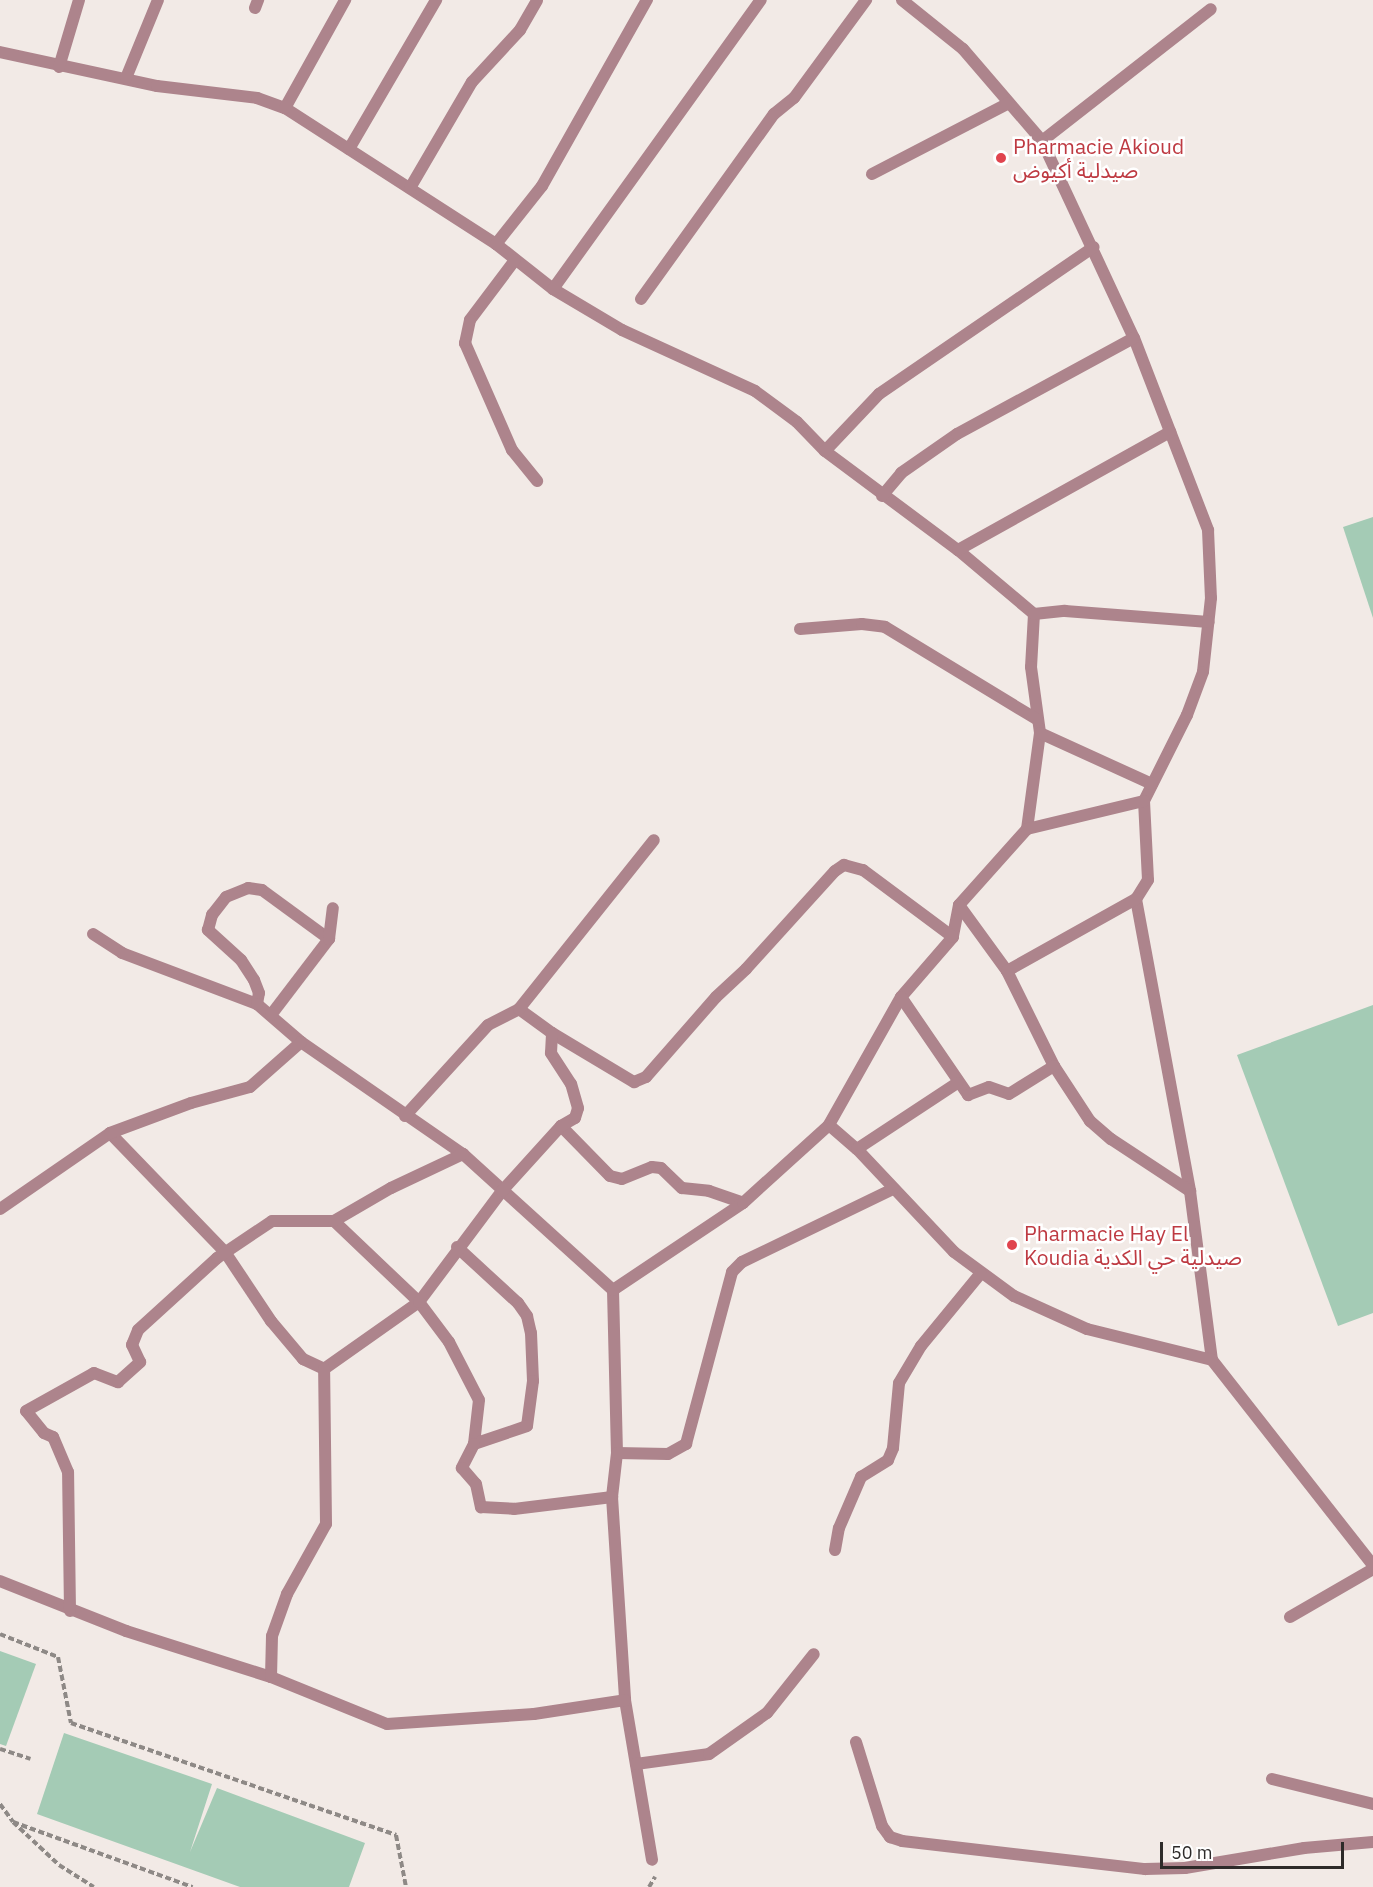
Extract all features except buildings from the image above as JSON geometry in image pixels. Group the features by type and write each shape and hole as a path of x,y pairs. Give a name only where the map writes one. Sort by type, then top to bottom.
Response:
{"street":[{"path":"59,67 79,0"},
{"path":"126,78 158,0"},
{"path":"285,108 345,0"},
{"path":"349,149 436,0"},
{"path":"410,188 471,82 520,30 537,0"},
{"path":"496,244 542,186 647,0"},
{"path":"552,289 760,0"},
{"path":"641,299 774,114 794,98 866,0"},
{"path":"902,0 963,49 1042,141 1094,247 1134,338 1208,530 1211,598 1203,672 1187,715 1144,801 1148,880 1136,899 1007,971"},
{"path":"1042,141 1211,9"},
{"path":"0,52 59,67 126,78 157,86 258,98 285,108 496,244 552,289 622,330 755,391 797,422 825,452 957,550 1034,614 1065,611 1209,622"},
{"path":"872,174 1009,103"},
{"path":"825,452 879,394 1094,247"},
{"path":"515,260 474,315 465,343 512,450 537,481"},
{"path":"882,496 901,473 949,439 1134,338"},
{"path":"957,550 1170,432"},
{"path":"613,1290 743,1203 830,1125 902,998 953,937 959,905 1027,829 1040,733 1031,667 1034,614"},
{"path":"800,628 862,624 885,627 1038,720"},
{"path":"1040,733 1152,784"},
{"path":"1027,829 1144,801"},
{"path":"405,1116 488,1025 519,1009 654,840"},
{"path":"519,1009 552,1034 634,1082 641,1081 716,997 746,969 835,871 844,865 863,870 953,937"},
{"path":"257,1004 259,993 254,980 241,960 208,930 212,915 226,897 248,888 262,890 329,939"},
{"path":"1136,899 1190,1191 1212,1360 1373,1567 1290,1617"},
{"path":"959,905 1007,971 1054,1066 1089,1121 1111,1139 1190,1191"},
{"path":"271,1015 329,939 333,908"},
{"path":"93,934 122,953 257,1004 301,1042 463,1154 613,1290 617,1454 612,1497 625,1700 652,1860"},
{"path":"902,998 957,1083 968,1095 989,1087 1009,1094 1054,1066"},
{"path":"324,1369 418,1302 457,1247 502,1191 561,1126 575,1118 578,1108 571,1084 550,1053 552,1034"},
{"path":"0,1209 110,1133 191,1103 250,1087 301,1042"},
{"path":"857,1149 957,1083"},
{"path":"830,1125 857,1149 954,1252 1014,1296 1087,1329 1212,1360"},
{"path":"561,1126 610,1176 622,1179 652,1167 661,1168 682,1188 709,1191 743,1203"},
{"path":"110,1133 225,1251 271,1321 303,1359 324,1369"},
{"path":"70,1611 68,1472 53,1437 44,1433 26,1411 94,1373 118,1382 140,1362 132,1345 138,1330 225,1251 254,1237 272,1221 334,1221 391,1188 463,1154"},
{"path":"617,1454 668,1454 686,1444 732,1272 742,1262 893,1188"},
{"path":"334,1221 418,1302 449,1342 472,1382 479,1400 474,1444 462,1468 476,1484 481,1507 514,1509 612,1497"},
{"path":"457,1247 518,1303 528,1317 531,1333 533,1381 527,1426 474,1444"},
{"path":"835,1550 861,1477 888,1460 893,1448 898,1383 921,1346 981,1273"},
{"path":"272,1677 272,1636 287,1594 327,1517 324,1369"},
{"path":"0,1581 70,1611 272,1677 387,1724 534,1714 625,1700"},
{"path":"636,1764 709,1754 767,1713 814,1654"},
{"path":"856,1742 882,1826 890,1836 902,1841 1144,1869 1185,1868 1304,1848 1373,1842"},
{"path":"1272,1779 1373,1804"}],"path":[{"path":"0,1634 58,1657 71,1723 396,1835 406,1887"},
{"path":"0,1749 30,1759"},
{"path":"0,1804 13,1822 59,1865 94,1887"},
{"path":"13,1822 193,1887"}],"green space":[{"path":"1373,517 1373,618 1343,527"},
{"path":"1373,1005 1373,1313 1338,1326 1237,1055"},
{"path":"0,1651 36,1664 6,1746 0,1744"},
{"path":"64,1733 212,1784 190,1852 217,1788 365,1843 349,1887 240,1887 37,1814"}],"place":[{"name":"Pharmacie Akioud صيدلية أكيوض","path":"1001,158"},
{"name":"Pharmacie Hay El Koudia صيدلية حي الكدية","path":"1012,1245"}]}
